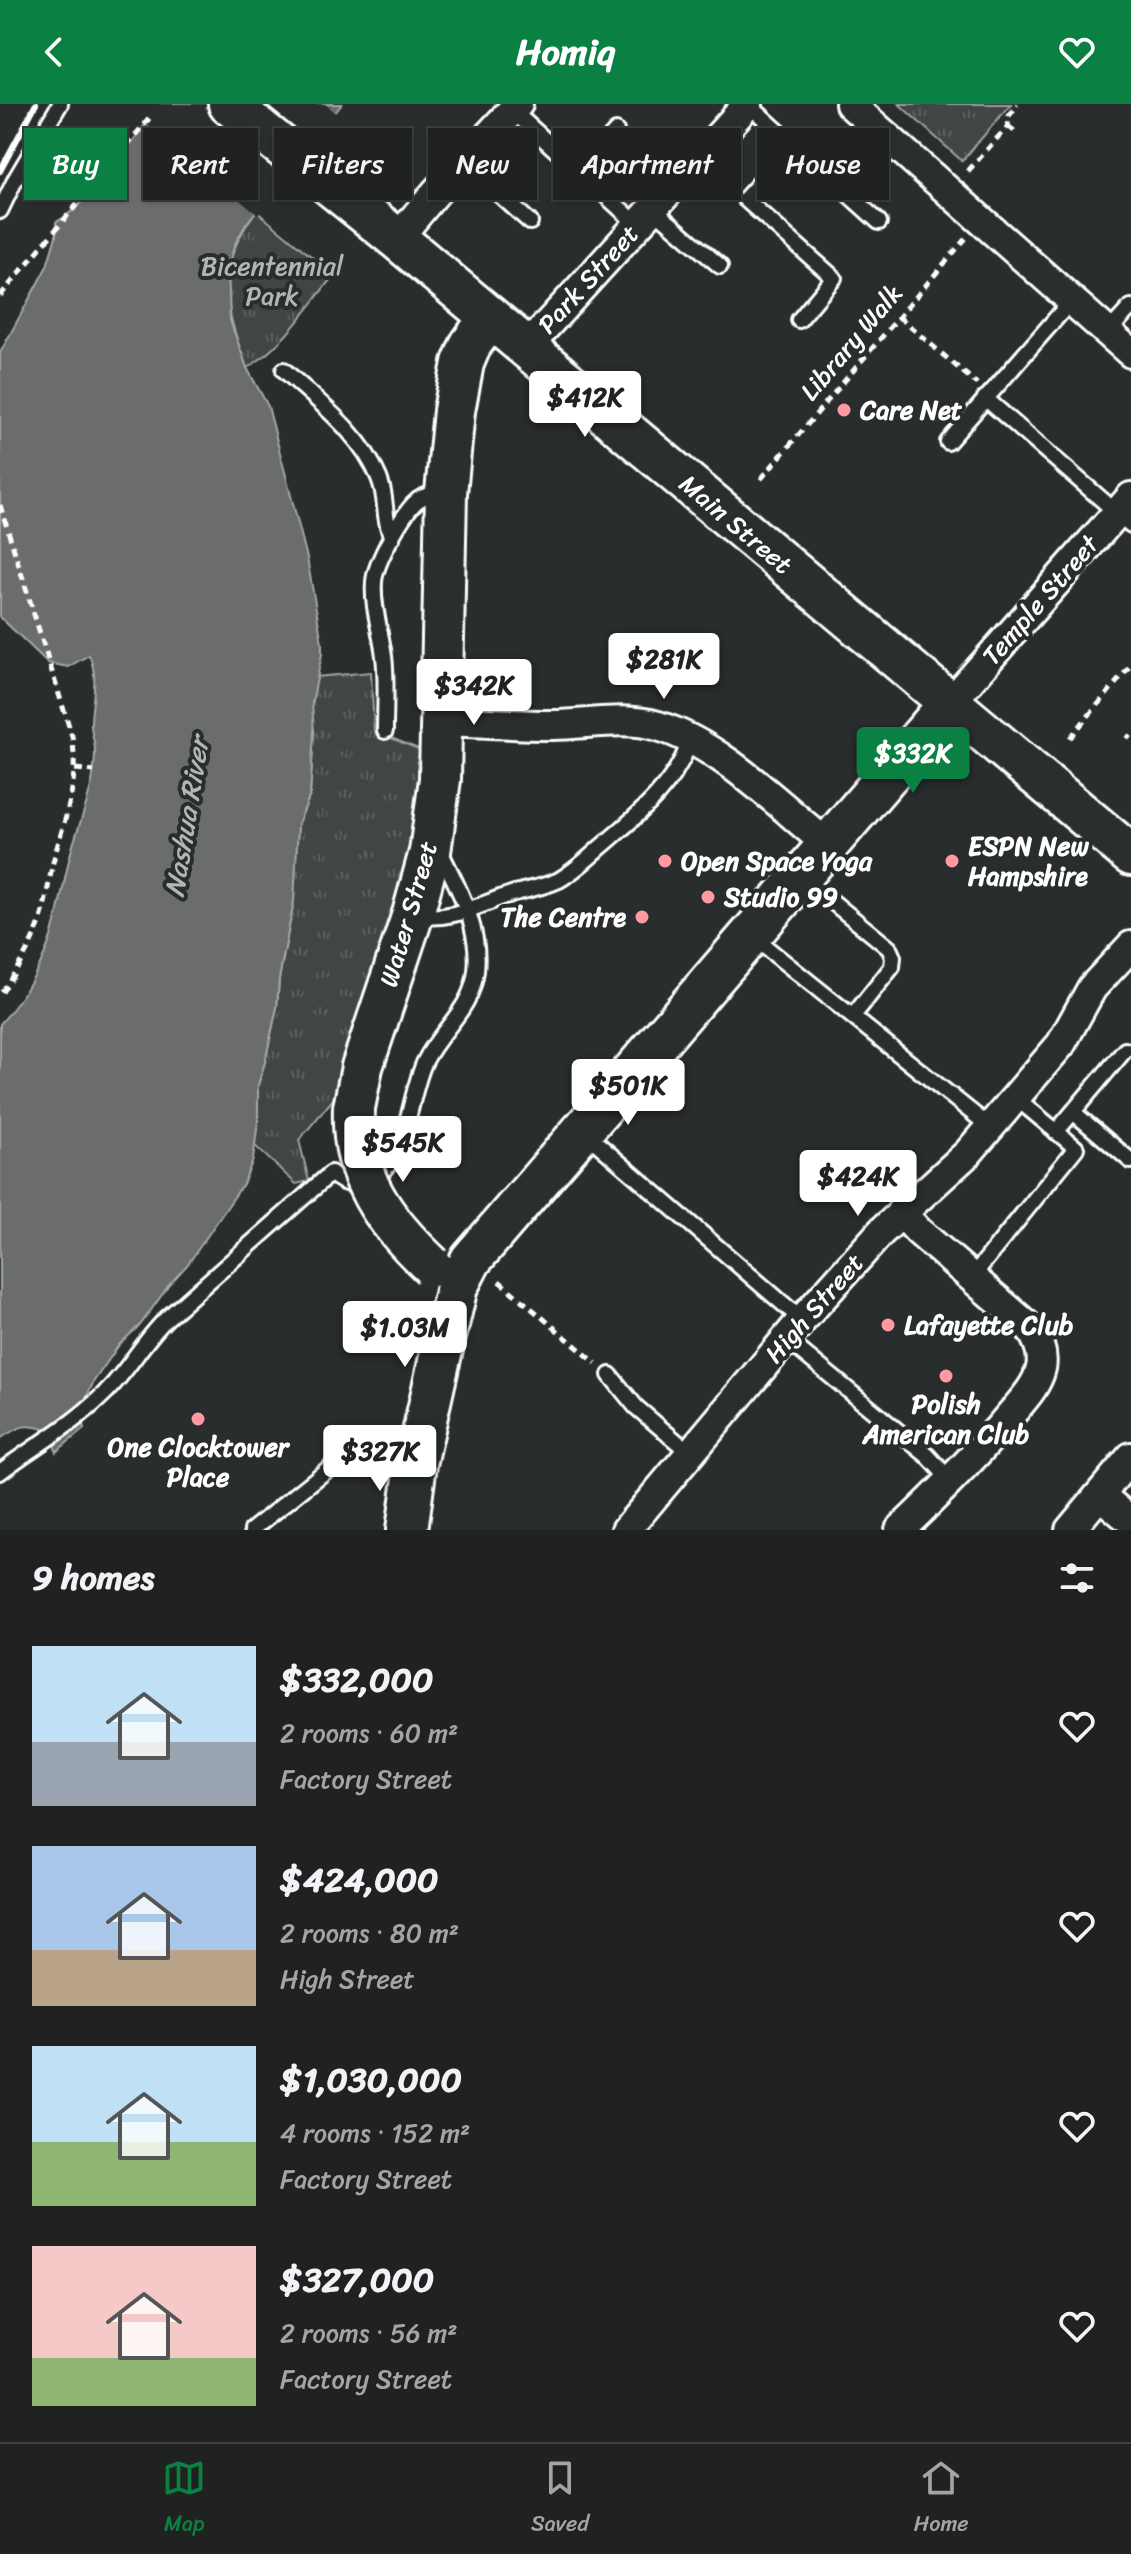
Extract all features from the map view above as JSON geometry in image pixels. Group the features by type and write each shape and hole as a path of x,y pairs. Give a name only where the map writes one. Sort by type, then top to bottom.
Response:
{"main road":[{"name":"Main Street","path":"229,104 397,239 1131,855"},
{"name":"Water Street","path":"444,1277 393,1226 372,1194 355,1143 354,1108 366,1053 425,874 432,835 440,779 446,493 460,370 471,344 490,318"},
{"path":"407,1530 444,1277 471,1260 950,703"}],"street":[{"name":"Park Street","path":"526,348 748,104"},
{"path":"850,104 1131,353"},
{"path":"496,128 515,107"},
{"path":"397,239 431,200"},
{"name":"Temple Street","path":"950,703 1126,512"},
{"path":"442,721 553,725 638,722 660,726 691,738 718,755 828,845"},
{"name":"High Street","path":"626,1530 881,1232 958,1163 990,1127 1067,1035 1092,988 1131,946"},
{"path":"900,1530 982,1449 1030,1391 1041,1369 1042,1358 1030,1328 918,1231 901,1212"},
{"path":"1070,1530 1131,1457"},
{"path":"1100,1495 1131,1521"}],"lane":[{"path":"0,211 60,104"},
{"path":"748,104 775,128"},
{"path":"515,107 553,144"},
{"path":"757,186 745,199 834,278 799,320"},
{"path":"505,200 530,222"},
{"path":"622,200 720,266"},
{"path":"855,200 879,222"},
{"path":"948,442 1072,300"},
{"path":"1108,332 1131,307"},
{"path":"284,370 364,448 386,496 384,517 392,538"},
{"path":"987,396 1126,512"},
{"path":"385,731 384,659 374,582 381,556 417,501 432,494 446,493"},
{"path":"413,914 440,917 468,910 508,894 547,885 575,869 655,798 681,764 691,738"},
{"path":"0,1472 45,1443 89,1407 110,1388 161,1323 331,1173 347,1184 360,1184 373,1179 390,1163 398,1148 425,1062 462,1010 471,993 476,969 477,953 468,910 432,835"},
{"path":"801,876 889,948 893,957 892,967 853,1016"},
{"path":"751,934 990,1127"},
{"path":"1056,1132 1125,1050"},
{"path":"972,1277 1076,1148 1015,1097"},
{"path":"1073,1112 1131,1161"},
{"path":"583,1131 951,1481"},
{"path":"610,1375 636,1407 690,1453"},
{"path":"252,1530 343,1457 360,1456 416,1464"}],"path":[{"path":"968,171 1008,126 1009,116 1018,104"},
{"path":"0,296 153,114"},
{"path":"1008,126 1018,134"},
{"name":"Library Walk","path":"761,479 972,231"},
{"path":"899,317 987,396"},
{"path":"0,505 72,736 75,769 72,798 52,864 43,912 27,950 0,995"},
{"path":"1070,738 1131,665"},
{"path":"75,769 94,771"},
{"path":"499,1281 610,1375"}],"green space":[{"path":"899,104 1011,104 962,161"},
{"name":"Bicentennial Park","path":"256,211 334,275 283,338 247,368 233,325 227,288 234,251"},
{"path":"371,672 374,731 428,753 408,892 340,1072 335,1097 299,1140 309,1181 296,1184 254,1145 258,1085 277,1007 279,979 294,901 298,824 310,795 314,732 311,715 316,677"}],"water":[{"name":"Nashua River","path":"161,104 342,104 323,128 274,128 274,189 246,224 228,266 230,320 247,368 268,406 307,558 322,654 312,703 314,732 310,795 298,824 294,901 279,979 277,1007 258,1085 253,1160 243,1184 188,1264 141,1324 119,1345 94,1381 80,1411 84,1429 56,1452 52,1431 43,1428 24,1426 0,1439 0,1024 34,977 55,923 93,776 95,751 91,725 94,680 89,655 68,667 48,663 0,617 0,353 47,266 56,236 56,222 83,200 127,200 127,147"}],"pier":[{"path":"156,104 325,104 339,115 328,128 274,128 274,195 258,215 240,200 258,200 258,128 152,128 143,121"}],"railway":[{"path":"0,171 36,104"}],"place":[{"name":"Care Net","path":"844,410"},
{"name":"Open Space Yoga","path":"665,861"},
{"name":"ESPN New Hampshire","path":"952,861"},
{"name":"Studio 99","path":"708,897"},
{"name":"The Centre","path":"642,917"},
{"name":"Lafayette Club","path":"888,1325"},
{"name":"Polish American Club","path":"946,1376"},
{"name":"One Clocktower Place","path":"198,1419"}]}
